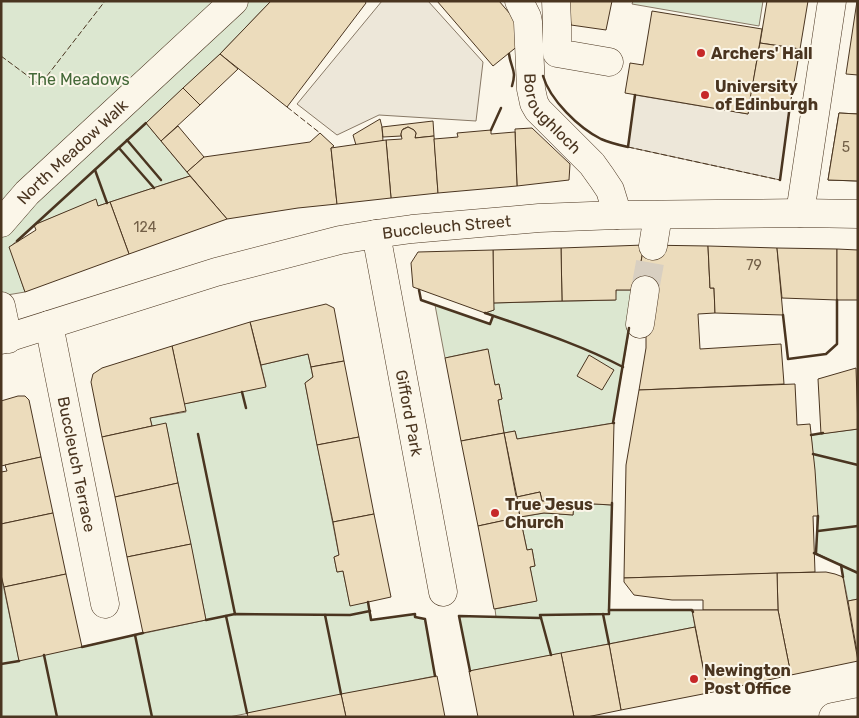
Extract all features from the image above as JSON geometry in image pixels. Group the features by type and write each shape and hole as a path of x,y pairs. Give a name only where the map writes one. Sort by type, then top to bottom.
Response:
{"street":[{"name":"North Meadow Walk","path":"1,223 27,194 234,1"},
{"name":"Boroughloch","path":"519,1 528,22 530,89 534,102 538,110 582,154 602,178 610,190 617,215"},
{"path":"556,1 557,53 609,62"},
{"path":"800,213 832,1"},
{"name":"Buccleuch Street","path":"5,340 216,272 340,240 376,234 539,218 617,215 858,214"},
{"path":"654,246 658,215"},
{"name":"Gifford Park","path":"376,234 443,592"},
{"path":"640,324 646,290"},
{"path":"1,306 5,340"},
{"name":"Buccleuch Terrace","path":"49,325 104,604"},
{"path":"833,717 858,712"}],"green space":[{"name":"The Meadows","path":"1,1 271,1 220,54 146,123 190,176 98,206 96,200 34,225 10,247 25,292 1,296"},
{"path":"633,1 763,1 759,26 632,4"},
{"path":"616,290 636,290 613,423 517,439 515,431 504,433 498,400 502,399 499,384 495,385 487,349 445,358 435,305 490,324 493,316 485,313 494,310 493,303 615,300"},
{"path":"308,354 313,377 305,383 339,555 334,557 337,572 343,571 350,605 368,602 372,620 415,614 416,617 425,619 435,676 229,717 1,717 1,575 19,660 206,620 166,424 152,426 150,418 186,412 184,404 266,386 261,365"},
{"path":"858,429 858,599 848,601 841,565 816,553 817,509 811,435"},
{"path":"574,503 612,505 609,610 692,610 695,627 470,671 459,616 496,617 495,609 536,601 530,567 535,566 532,549 527,550 520,517 544,513 573,515"}],"shaded area":[{"path":"382,1 428,1 483,62 476,121 379,115 337,135 297,104"},
{"path":"635,95 748,114 750,99 790,105 780,180 628,147"}],"building":[{"path":"271,1 365,1 366,3 287,107 220,54"},
{"path":"437,1 499,1 517,22 519,45 493,66"},
{"path":"568,1 612,1 606,30 571,25"},
{"path":"767,1 808,1 800,49 760,43"},
{"path":"857,1 858,75 846,74"},
{"name":"Archers' Hall","path":"652,11 762,29 748,114 625,93 630,63 643,65"},
{"path":"760,43 800,49 790,105 750,99"},
{"path":"220,54 238,69 200,105 183,88"},
{"path":"183,88 200,105 161,141 146,123"},
{"path":"839,113 858,114 858,181 828,180"},
{"path":"839,113 858,114 858,181 828,180"},
{"path":"380,119 383,141 356,145 353,135"},
{"path":"433,121 434,136 415,138 416,133 408,127 403,129 401,136 383,137 382,127"},
{"path":"178,126 204,157 187,172 161,141"},
{"path":"408,127 416,133 415,138 434,136 438,193 391,198 386,140 402,139 402,130"},
{"path":"532,128 570,164 569,180 517,186 515,129"},
{"path":"491,130 491,134 515,132 517,186 438,193 434,139 458,137 457,133"},
{"path":"320,133 334,146 331,148 337,204 227,219 187,172 204,157 310,142"},
{"path":"386,140 391,198 337,204 331,148"},
{"path":"190,176 227,219 129,254 110,202"},
{"path":"96,199 98,206 110,202 129,254 25,292 9,247 36,230 34,225"},
{"path":"644,245 636,290 616,290 616,300 562,301 561,248"},
{"path":"644,245 708,246 710,288 714,288 715,313 698,314 700,349 781,344 784,384 639,390 646,348 646,303 636,290"},
{"path":"708,246 777,248 783,315 715,313 714,288 710,288"},
{"path":"561,248 562,301 493,303 493,250"},
{"path":"777,248 837,249 837,300 782,298"},
{"path":"837,249 858,250 858,300 837,300"},
{"path":"493,250 494,310 485,313 413,287 411,263 418,252"},
{"path":"326,304 334,308 344,361 311,367 308,354 261,365 250,322"},
{"path":"250,322 266,387 184,404 172,346"},
{"path":"172,346 186,411 150,418 152,426 102,437 91,382 93,374 102,368"},
{"path":"488,349 495,385 499,384 502,399 498,400 504,433 461,441 445,358"},
{"path":"589,355 614,370 602,390 577,376"},
{"path":"344,361 359,437 317,445 305,383 313,377 311,367"},
{"path":"856,368 858,429 821,434 818,379"},
{"path":"795,384 797,425 810,424 815,470 818,516 813,516 815,572 624,578 626,465 639,390"},
{"path":"25,396 29,400 41,457 1,466 1,401"},
{"path":"166,423 178,483 115,497 102,437"},
{"path":"614,423 612,505 542,501 540,492 517,497 504,433 515,431 517,439"},
{"path":"504,433 520,517 478,526 461,441"},
{"path":"359,437 374,514 333,522 317,445"},
{"path":"41,457 53,513 1,524 1,472 7,471 5,465"},
{"path":"178,483 191,544 127,557 115,497"},
{"path":"540,492 542,501 574,503 573,515 544,513 520,517 517,497"},
{"path":"53,513 66,574 4,587 1,575 1,524"},
{"path":"374,514 391,597 350,606 343,571 337,572 334,557 339,555 333,522"},
{"path":"520,517 527,550 532,549 535,566 530,567 537,601 494,609 478,526"},
{"path":"191,544 206,620 143,633 127,557"},
{"path":"826,572 843,577 858,661 791,675 778,610 777,573"},
{"path":"777,573 778,610 703,610 703,600 672,600 634,595 624,582 624,578"},
{"path":"66,574 82,647 19,661 4,587"},
{"path":"858,599 858,657 848,601"},
{"path":"692,610 778,610 791,675 708,693"},
{"path":"695,627 708,693 621,710 609,644"},
{"path":"609,644 621,710 587,717 574,717 561,653"},
{"path":"561,653 574,717 478,717 469,671"},
{"path":"437,676 445,717 346,717 341,694"},
{"path":"341,694 346,717 248,717 247,713"}],"tunnel":[{"path":"645,290 653,246"}],"fence":[{"path":"1,56 40,85 105,1"},
{"path":"287,107 320,133"},
{"path":"628,147 780,180"}],"wall":[{"path":"509,54 514,73 512,86"},
{"path":"543,76 559,104 575,121 601,139 628,147 635,95"},
{"path":"780,180 790,105"},
{"path":"491,130 501,108"},
{"path":"17,241 146,123"},
{"path":"127,140 161,180"},
{"path":"119,148 154,188"},
{"path":"95,170 107,203"},
{"path":"419,290 421,300 490,324 493,316"},
{"path":"783,315 788,359 826,354 837,344 837,300"},
{"path":"485,313 572,344 623,367"},
{"path":"614,423 629,328"},
{"path":"242,392 246,408"},
{"path":"811,435 823,433"},
{"path":"198,434 235,614"},
{"path":"813,454 858,465"},
{"path":"609,610 612,503"},
{"path":"816,553 818,516"},
{"path":"818,531 858,526"},
{"path":"814,553 858,573"},
{"path":"841,565 843,577"},
{"path":"368,602 371,620 415,614 415,617 425,619 435,676"},
{"path":"470,671 459,616 541,618 540,615 609,614 609,610 692,610 693,612"},
{"path":"206,620 235,614 350,615 370,611"},
{"path":"603,614 609,644"},
{"path":"325,615 341,694"},
{"path":"226,616 247,713"},
{"path":"541,618 551,655"},
{"path":"82,647 143,633"},
{"path":"135,635 152,717"},
{"path":"44,655 57,717"},
{"path":"1,664 19,661"}],"place":[{"name":"Archers' Hall","path":"701,53"},
{"name":"University of Edinburgh","path":"705,95"},
{"name":"True Jesus Church","path":"495,513"},
{"name":"Newington Post Office","path":"694,679"}]}
